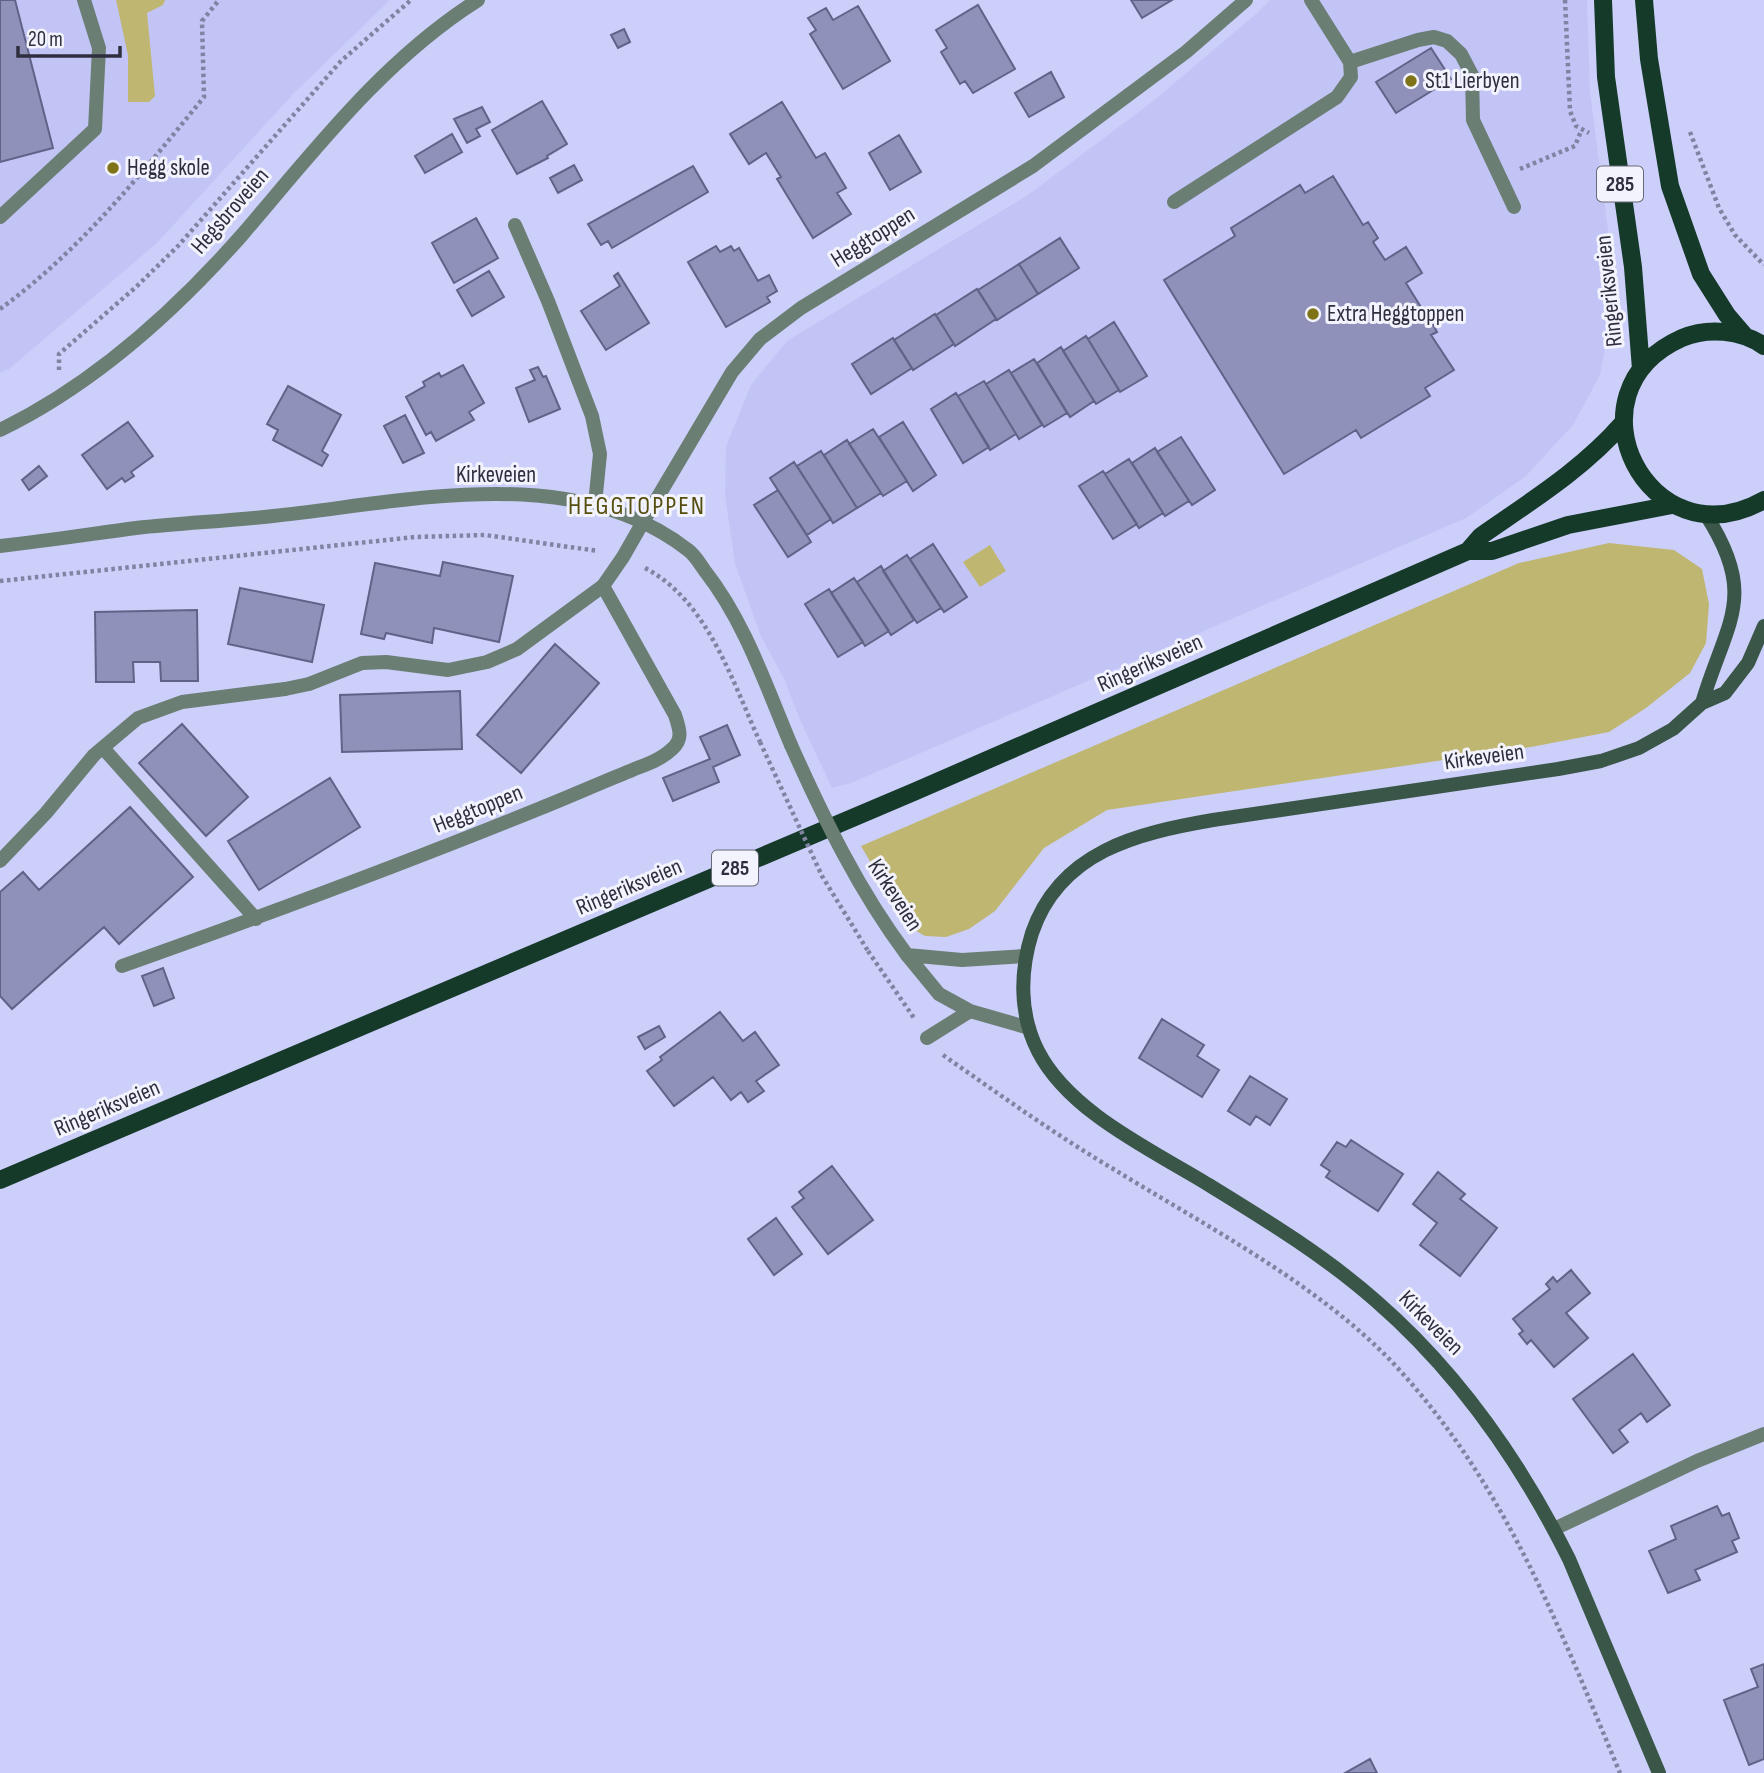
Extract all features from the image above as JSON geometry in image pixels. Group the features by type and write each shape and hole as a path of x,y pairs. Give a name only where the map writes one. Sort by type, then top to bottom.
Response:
{"main road":[{"name":"Ringeriksveien","path":"1603,0 1605,77 1633,267 1641,369"},
{"name":"285","path":"1644,0 1648,59 1670,186 1701,274 1712,294 1745,336"},
{"name":"285","path":"1764,346 1745,336 1722,331 1688,336 1667,345 1641,369 1626,400 1623,423 1628,453 1638,474 1654,492 1672,505 1706,515 1729,514 1751,508 1764,500"},
{"name":"Ringeriksveien","path":"1468,551 1481,536 1584,463 1623,423"},
{"name":"Ringeriksveien","path":"0,1180 916,791 1468,551 1492,551 1568,525 1672,505"},
{"path":"1702,703 1732,620 1735,597 1733,571 1721,539 1706,515"},
{"name":"Kirkeveien","path":"1659,1773 1554,1529 1522,1473 1457,1381 1416,1337 1323,1259 1259,1215 1130,1137 1084,1105 1055,1077 1038,1051 1028,1028 1023,991 1025,956 1035,926 1057,889 1086,862 1120,842 1162,829 1213,820 1601,761 1657,739 1702,703 1724,693 1748,663 1764,626"}],"street":[{"path":"0,217 95,129 99,48 85,0"},
{"name":"Hegsbroveien","path":"0,430 75,387 180,301 365,93 422,40 478,0"},
{"name":"Heggtoppen","path":"0,861 103,748 138,718 182,702 309,684 362,663 386,662 447,670 487,662 517,649 603,586 732,372 760,340 801,308 1033,166 1186,52 1246,0"},
{"path":"1174,202 1337,97 1351,77 1350,62 1311,0"},
{"path":"1350,62 1418,40 1434,37 1447,41 1461,54 1472,75 1473,120 1514,207"},
{"path":"515,225 553,312 592,416 600,454 595,504"},
{"name":"Kirkeveien","path":"0,546 135,528 483,495 517,494 595,504 643,522 690,551 714,582 738,622 835,841 885,926 907,956 939,994 970,1011 1028,1028"},
{"name":"Heggtoppen","path":"122,966 256,919 662,757 680,740 675,715 603,586"},
{"path":"103,748 256,919"},
{"name":"Kirkeveien","path":"907,956 962,960 1025,956"},
{"path":"927,1038 970,1011"},
{"path":"1554,1529 1698,1461 1764,1434"}],"path":[{"path":"59,354 136,287 178,246 341,61 411,0"},
{"path":"1565,0 1572,120 1581,131 1612,131"},
{"path":"0,309 29,288 118,201 204,97 202,21 218,1"},
{"path":"1501,178 1574,146 1581,131"},
{"path":"0,581 415,537 485,536 623,556 658,575 680,594 697,615 723,660 760,742"},
{"path":"868,951 935,1049 1031,1117 1269,1264 1331,1309 1391,1362 1429,1404 1484,1481 1531,1566 1620,1773"}],"shaded area":[{"name":"Hegg skole","path":"0,0 390,0 294,93 157,243 9,369 0,373"},
{"path":"116,0 165,0 163,5 147,13 155,96 149,102 128,102 128,55"},
{"path":"1270,0 1587,0 1590,92 1609,238 1611,317 1600,375 1573,425 1525,477 1466,518 851,783 832,788 785,681 761,636 735,564 725,495 726,446 751,385 787,341 1028,195 1152,102"},
{"path":"1609,543 1674,550 1702,569 1709,604 1706,643 1690,673 1646,708 1609,732 1531,747 1107,810 1044,848 995,911 969,929 946,937 925,936 908,926 861,846 1519,563"},
{"path":"990,545 1006,571 980,587 963,562"}],"building":[{"path":"0,0 15,0 53,148 0,162"},
{"path":"1131,0 1172,0 1142,18"},
{"path":"978,5 1015,69 973,93 965,81 960,84 941,52 947,48 936,30"},
{"path":"858,6 890,61 843,89 810,34 816,30 808,18 826,8 833,20"},
{"path":"624,29 630,42 618,48 611,35"},
{"path":"1431,48 1451,79 1396,113 1376,82"},
{"path":"1051,72 1064,97 1029,117 1015,93"},
{"path":"542,101 567,144 547,156 548,158 517,174 492,130"},
{"path":"782,102 816,158 825,153 846,188 837,193 851,214 813,238 777,179 781,177 766,153 749,164 730,134"},
{"path":"482,107 490,122 476,129 480,136 467,143 454,119"},
{"path":"452,134 462,152 425,173 415,156"},
{"path":"899,135 921,172 890,190 869,153"},
{"path":"574,165 582,180 558,193 550,178"},
{"path":"693,166 708,192 612,248 608,241 601,245 588,224"},
{"path":"1333,176 1363,225 1368,222 1378,238 1373,242 1385,260 1406,247 1422,273 1406,283 1427,317 1422,320 1429,317 1437,332 1431,335 1454,370 1425,388 1430,396 1361,438 1356,430 1284,474 1164,280 1235,236 1231,228 1300,185 1305,193"},
{"path":"476,218 498,258 454,283 432,243"},
{"path":"1060,238 1079,268 1038,294 1019,264"},
{"path":"716,246 720,252 731,246 734,251 739,248 758,281 769,275 777,291 767,297 770,302 726,327 688,262"},
{"path":"1019,264 1038,294 997,320 978,290"},
{"path":"489,271 504,297 472,316 457,290"},
{"path":"618,273 649,323 606,350 581,311 620,286 614,276"},
{"path":"977,289 996,319 955,346 936,315"},
{"path":"935,314 954,344 913,370 894,340"},
{"path":"1114,322 1147,376 1120,392 1088,339"},
{"path":"1086,336 1119,390 1096,404 1063,351"},
{"path":"893,338 912,368 871,394 852,364"},
{"path":"1061,347 1094,401 1070,417 1037,363"},
{"path":"1034,359 1067,413 1044,427 1011,373"},
{"path":"463,365 484,403 469,412 474,420 436,441 431,432 426,435 406,397 425,386 423,382 439,373 441,377"},
{"path":"538,367 543,377 546,376 560,409 529,422 516,388 535,380 530,370"},
{"path":"1009,370 1042,425 1019,439 986,384"},
{"path":"984,381 1016,434 990,450 958,396"},
{"path":"288,386 341,415 322,451 328,455 322,466 273,440 278,430 267,424"},
{"path":"956,393 989,447 963,463 931,409"},
{"path":"405,415 424,453 403,463 384,426"},
{"path":"128,422 153,456 131,472 134,476 125,482 122,478 107,489 82,455"},
{"path":"903,422 936,475 913,491 879,437"},
{"path":"873,429 907,481 883,496 849,444"},
{"path":"1181,437 1215,490 1192,505 1157,452"},
{"path":"847,440 881,493 857,508 824,455"},
{"path":"1155,448 1189,501 1165,516 1132,463"},
{"path":"821,451 857,508 833,523 797,466"},
{"path":"1129,459 1163,513 1139,528 1105,474"},
{"path":"794,462 831,519 807,535 770,478"},
{"path":"39,466 47,476 29,490 22,480"},
{"path":"1103,471 1137,524 1113,539 1079,486"},
{"path":"778,490 811,542 788,557 754,505"},
{"path":"933,544 967,597 944,612 910,559"},
{"path":"907,555 941,608 917,623 883,571"},
{"path":"443,562 513,576 499,642 434,628 432,643 386,633 384,639 361,634 375,563 440,576"},
{"path":"881,566 914,620 891,635 857,582"},
{"path":"854,578 889,631 865,646 831,593"},
{"path":"240,588 324,605 312,662 228,644"},
{"path":"829,589 863,642 838,657 805,604"},
{"path":"197,610 198,681 161,681 160,662 133,662 134,682 96,682 95,612"},
{"path":"555,644 599,683 521,773 477,735"},
{"path":"460,691 462,749 342,752 340,695"},
{"path":"182,724 248,797 206,836 139,763"},
{"path":"727,725 740,755 713,767 719,782 673,801 663,778 710,759 700,737"},
{"path":"330,778 360,827 259,890 228,841"},
{"path":"130,807 193,877 119,944 104,927 12,1009 0,996 0,892 23,872 39,890"},
{"path":"163,968 174,998 154,1006 142,976"},
{"path":"720,1012 743,1041 755,1032 779,1065 756,1081 764,1091 748,1102 741,1092 731,1100 713,1077 674,1106 647,1071 662,1060 660,1057"},
{"path":"1162,1019 1204,1045 1197,1056 1219,1070 1202,1097 1139,1058"},
{"path":"659,1026 665,1037 645,1049 638,1037"},
{"path":"1250,1076 1287,1099 1270,1125 1256,1116 1250,1125 1228,1111"},
{"path":"1351,1140 1403,1174 1378,1211 1326,1177 1330,1171 1321,1165 1337,1142 1346,1147"},
{"path":"832,1166 873,1220 828,1254 792,1207 804,1198 799,1192"},
{"path":"1438,1172 1465,1194 1460,1199 1497,1228 1460,1276 1420,1245 1437,1223 1413,1204"},
{"path":"776,1218 802,1254 774,1275 748,1239"},
{"path":"1571,1270 1590,1293 1566,1313 1588,1338 1554,1367 1531,1340 1527,1344 1519,1334 1523,1331 1513,1319 1550,1289 1546,1284 1553,1277 1557,1282"},
{"path":"1633,1354 1670,1405 1647,1422 1641,1413 1619,1430 1628,1442 1613,1453 1573,1399"},
{"path":"1717,1506 1722,1516 1729,1513 1739,1538 1732,1541 1737,1552 1695,1570 1700,1580 1668,1593 1649,1551 1676,1539 1671,1526"},
{"path":"1764,1664 1764,1759 1749,1765 1724,1700 1758,1687 1751,1669"},
{"path":"1370,1759 1377,1773 1345,1773"}],"place":[{"name":"St1 Lierbyen","path":"1411,81"},
{"name":"Hegg skole","path":"113,168"},
{"name":"Extra Heggtoppen","path":"1313,314"}],"district":[{"name":"HEGGTOPPEN","path":"637,506"}]}
